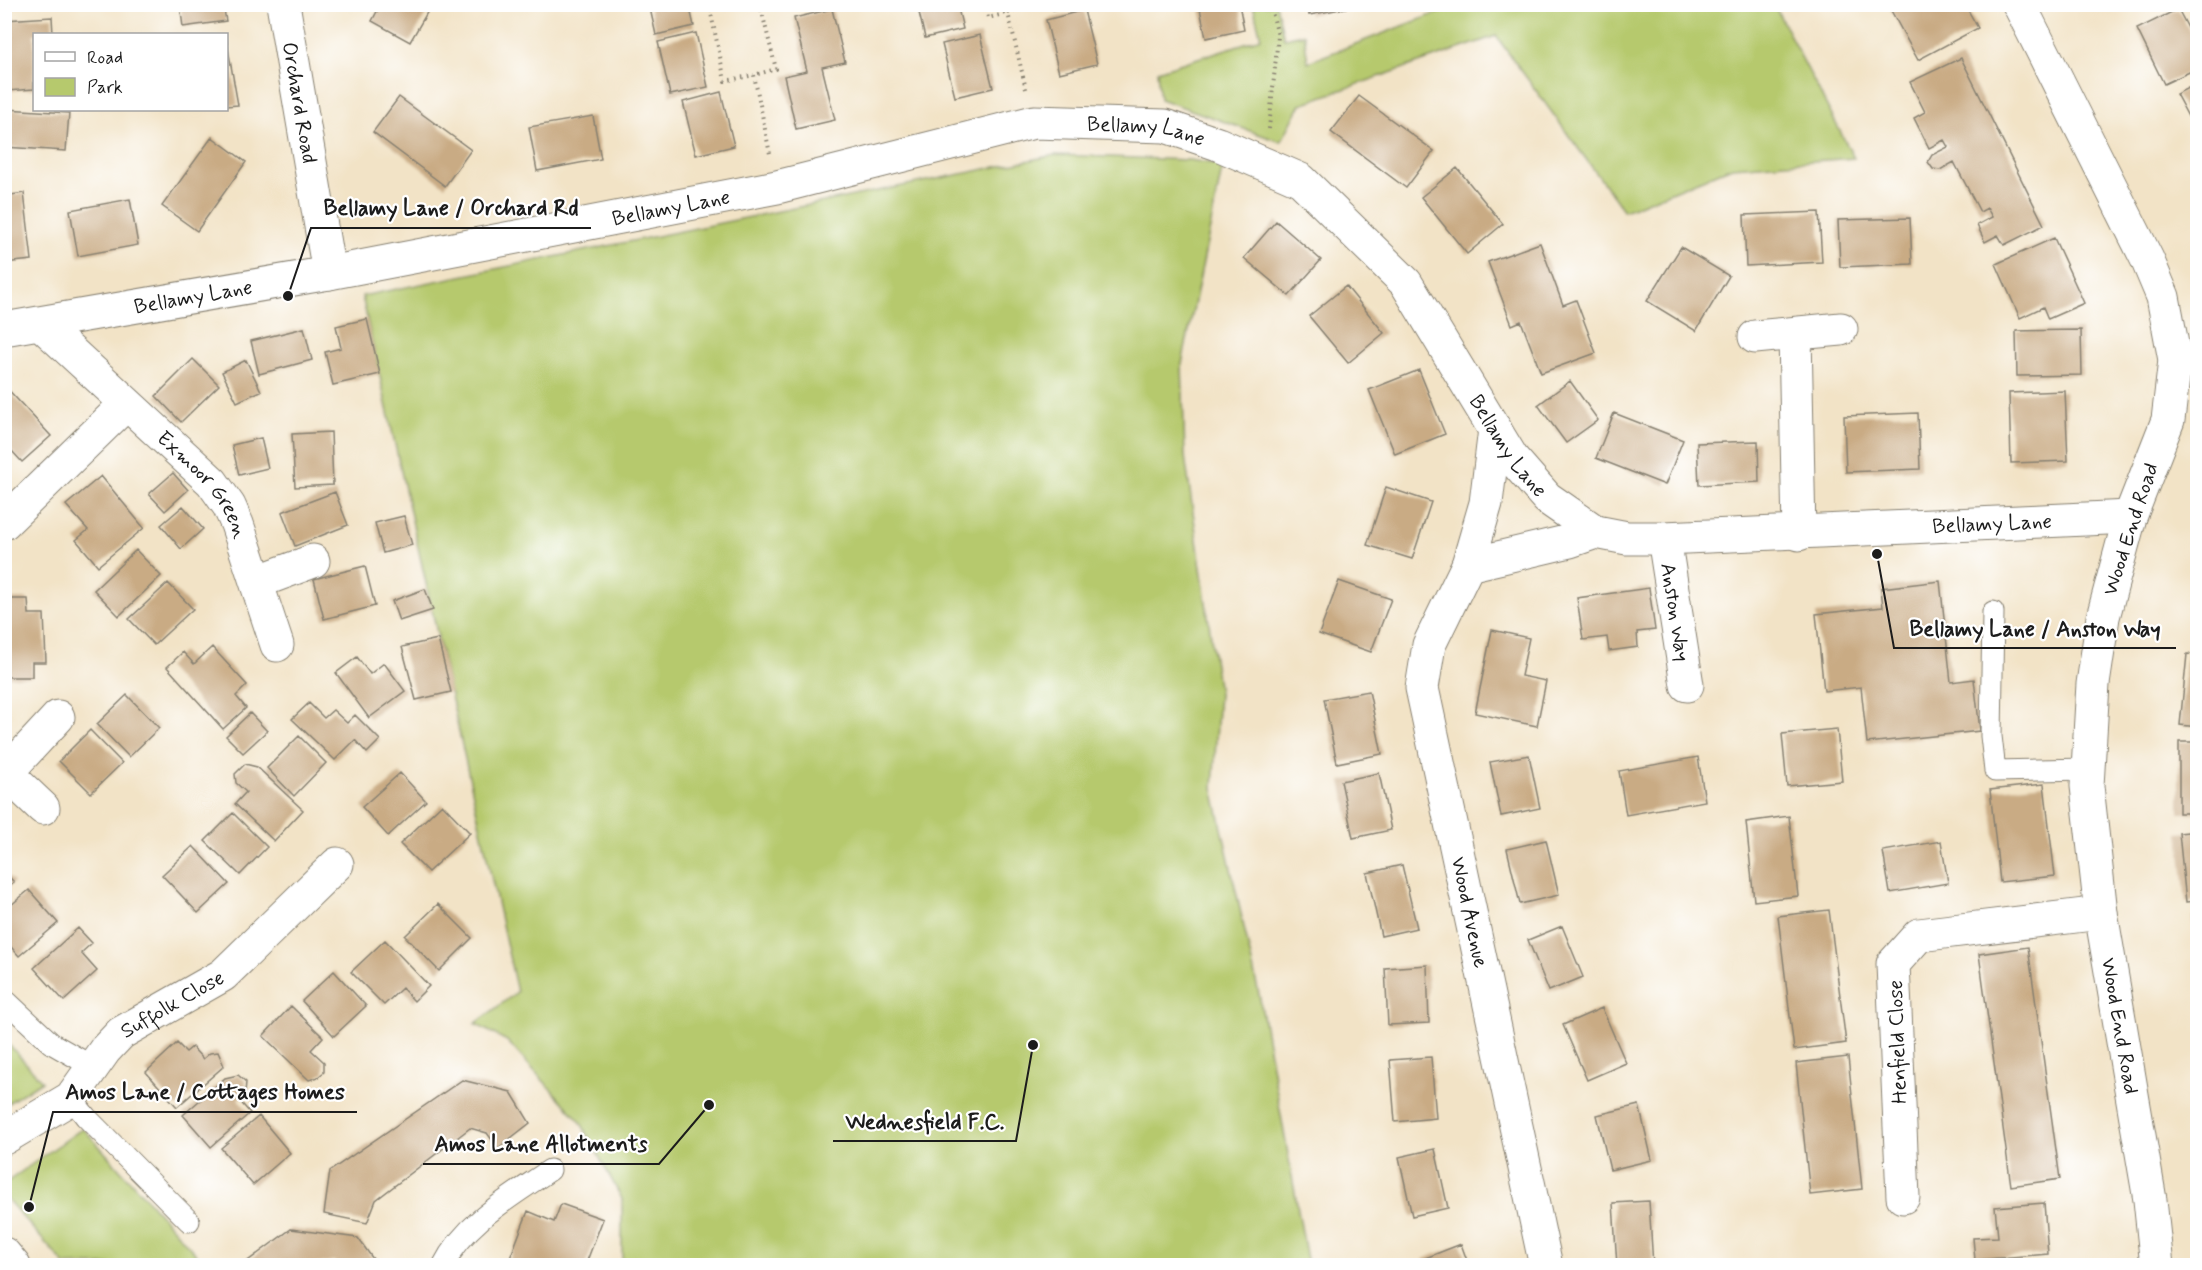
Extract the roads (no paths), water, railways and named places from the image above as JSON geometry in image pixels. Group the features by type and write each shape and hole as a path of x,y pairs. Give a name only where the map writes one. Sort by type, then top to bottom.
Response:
{"street":[{"name":"Orchard Road","path":"283,4 329,273"},
{"name":"Wood End Road","path":"2019,4 2147,259 2186,359 2168,420 2130,517 2103,617 2093,684 2087,786 2101,913 2150,1200 2157,1266"},
{"name":"Bellamy Lane","path":"4,329 42,325 329,273 777,187 1034,123 1165,126 1218,144 1301,180 1406,283 1512,458 1547,498 1596,532 1627,538 1664,538 1799,534 2130,517"},
{"name":"Exmoor Green","path":"42,325 126,404 149,421 212,482 229,506 277,645"},
{"path":"1755,337 1840,329"},
{"path":"1795,334 1799,534"},
{"path":"4,523 126,404"},
{"name":"Wood Avenue","path":"1495,429 1486,503 1468,565 1429,645 1422,688 1546,1266"},
{"path":"1468,565 1570,541 1596,532"},
{"name":"Anston Way","path":"1664,538 1687,685"},
{"path":"256,582 314,561"},
{"path":"43,808 5,772 58,717"},
{"name":"Suffolk Close","path":"4,1138 71,1098 121,1033 223,975 337,864"},
{"name":"Henfield Close","path":"1903,1197 1893,964 1919,935 2101,913"},
{"path":"4,1254 14,1266"}],"lane":[{"path":"1993,612 1991,736 1995,771 2088,769"},
{"path":"4,999 51,1043 93,1068"},
{"path":"71,1098 86,1117 189,1221"},
{"path":"443,1266 452,1247 479,1220 550,1170"}],"place":[{"name":"Bellamy Lane / Orchard Rd","path":"288,296"},
{"name":"Bellamy Lane / Anston Way","path":"1877,554"},
{"name":"Wednesfield F.C.","path":"1033,1045"},
{"name":"Amos Lane Allotments","path":"709,1105"},
{"name":"Amos Lane / Cottages Homes","path":"29,1207"}]}
